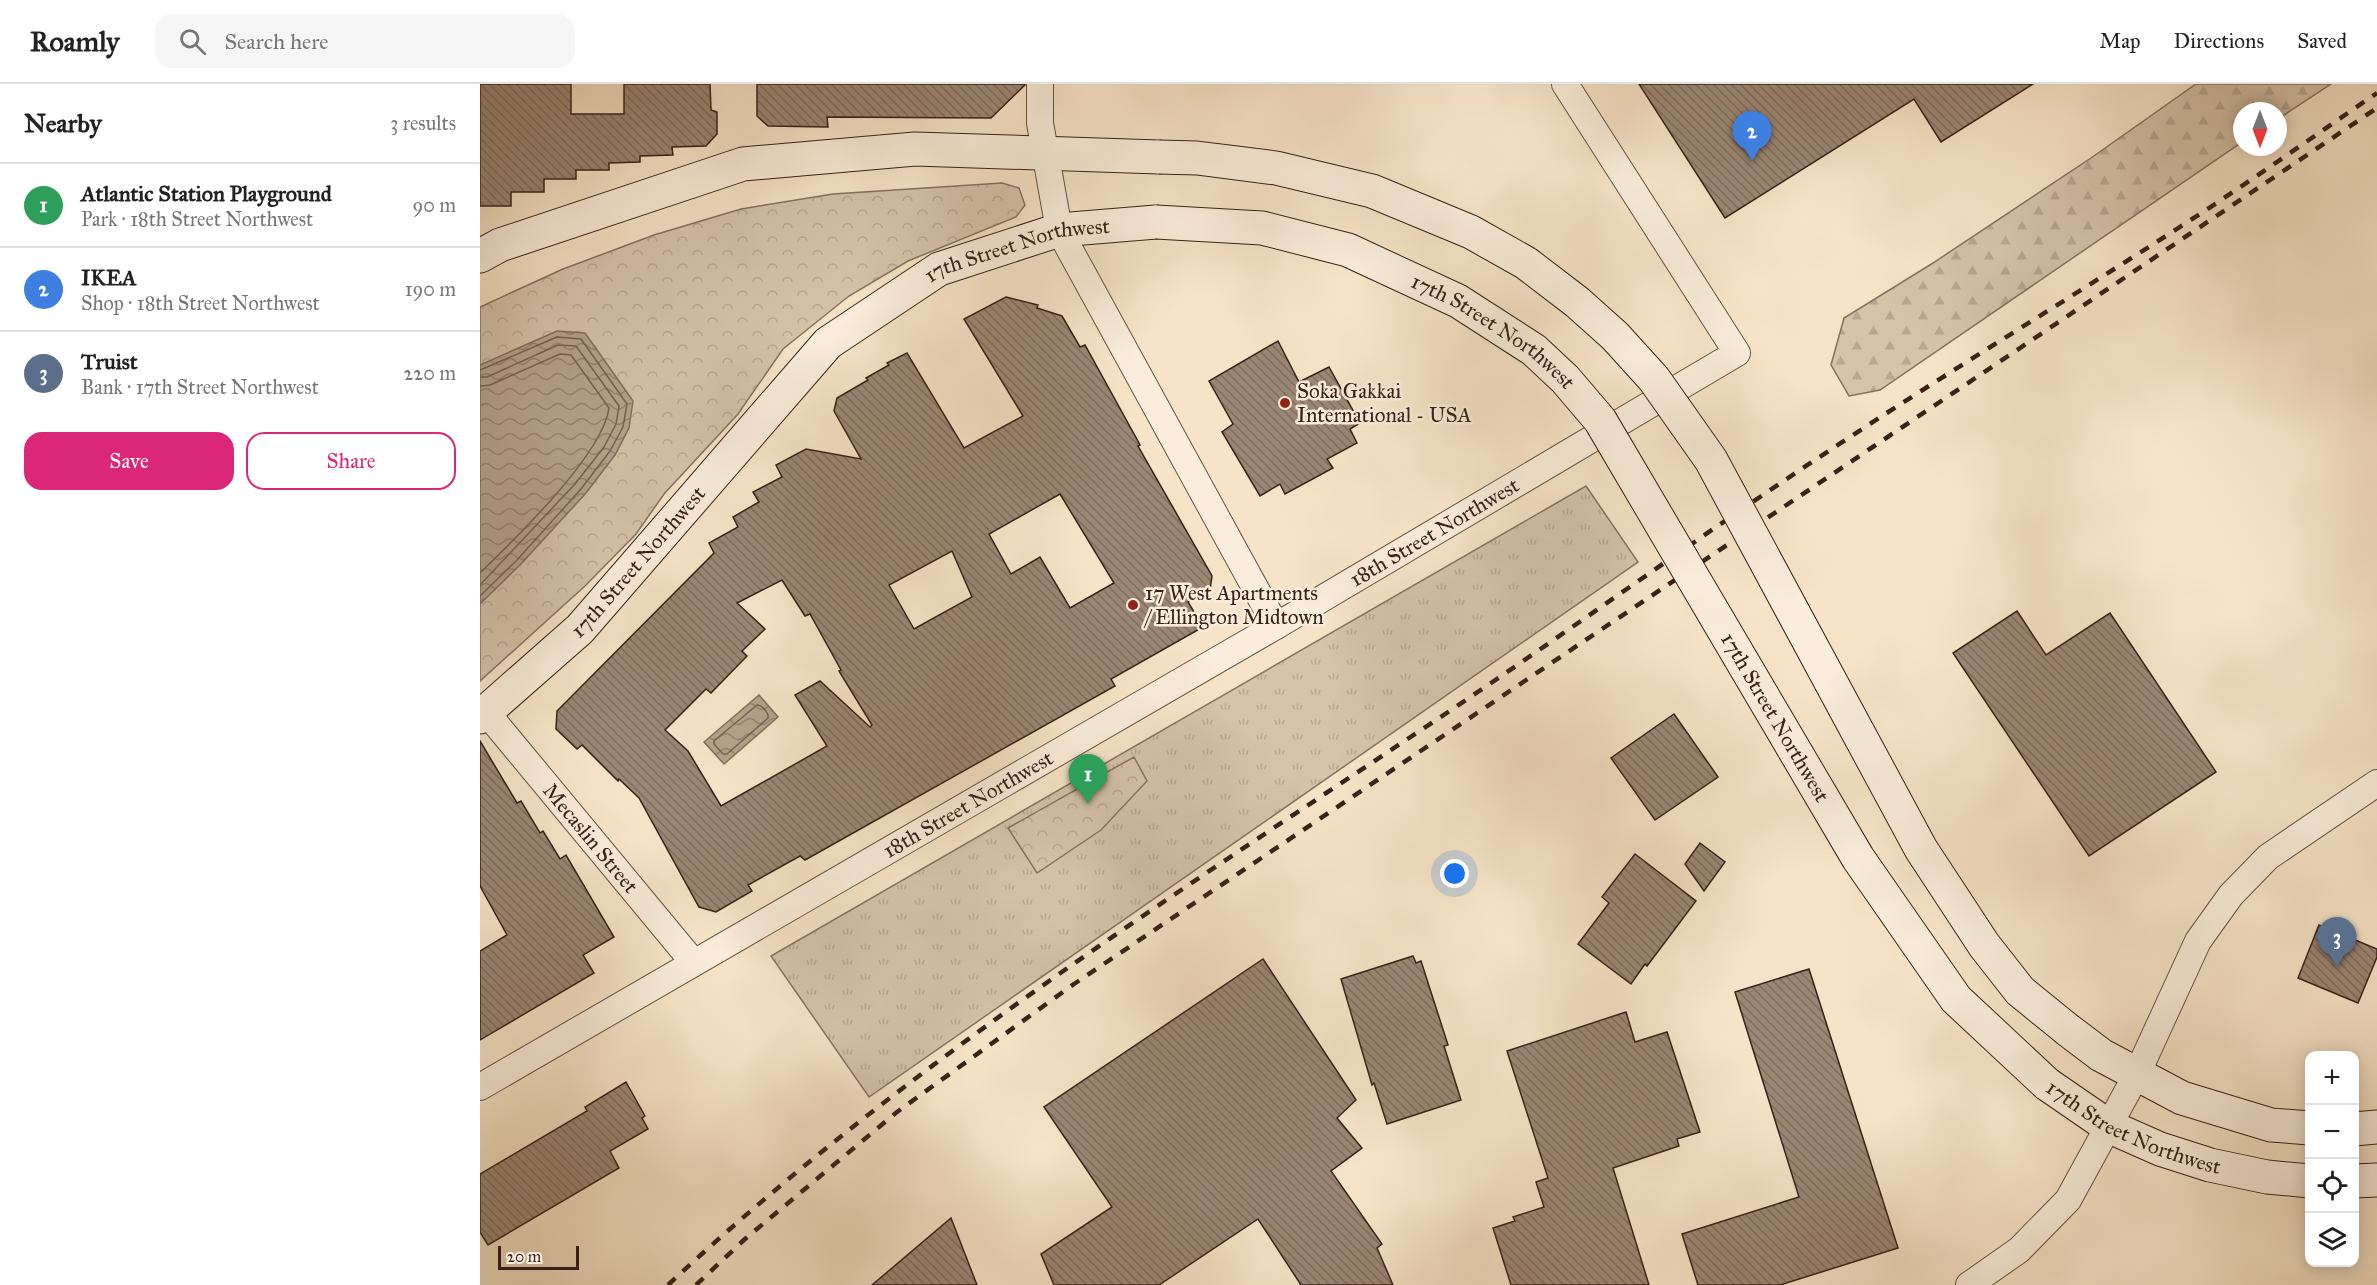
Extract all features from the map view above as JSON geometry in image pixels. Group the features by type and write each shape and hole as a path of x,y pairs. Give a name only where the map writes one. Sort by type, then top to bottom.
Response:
{"main road":[{"name":"17th Street Northwest","path":"480,256 500,245 738,165 915,149 1197,158 1276,168 1372,191 1471,232 1526,263 1577,302 1615,336 1654,379 1711,460 1921,849 1977,935 2020,991 2101,1055 2194,1102 2271,1125 2305,1128"},
{"name":"17th Street Northwest","path":"483,714 580,629 828,343 939,269 1059,230 1156,222 1262,228 1348,250 1458,302 1534,350 1565,379 1600,420 1864,867 1956,999 2047,1084 2108,1126 2160,1149 2210,1165 2267,1177 2305,1181"},
{"path":"2359,1129 2377,1127"},
{"path":"2359,1181 2377,1180"}],"street":[{"path":"1040,84 1040,123 1059,230 1276,626"},
{"name":"18th Street Northwest","path":"480,1087 1276,626 1737,353 1565,84"},
{"name":"Mecaslin Street","path":"483,714 694,963"},
{"path":"1969,1285 2019,1250 2068,1200 2136,1074 2198,941 2231,895 2268,857 2377,783"}],"green space":[{"path":"2196,84 2331,84 2287,113 2287,102 2233,102 2233,148 1880,390 1849,396 1831,365 1844,318 1933,263 2091,158"},
{"path":"1002,183 1019,188 1025,205 1016,217 908,261 849,296 783,349 738,414 664,494 636,534 585,586 480,681 480,307 563,269 654,235 741,209 833,194"},
{"path":"1586,486 1638,562 869,1097 771,956"},
{"path":"1134,757 1147,781 1101,830 1037,873 1008,828"}],"water":[{"path":"557,331 585,333 633,401 629,428 615,455 586,493 521,564 480,604 480,365"},
{"path":"759,695 778,717 724,764 704,742"}],"building":[{"path":"480,84 571,84 571,114 624,114 624,84 710,84 711,110 717,112 717,134 706,146 672,147 673,155 640,156 640,162 609,163 609,170 576,170 576,179 544,179 544,192 511,192 511,206 480,206"},
{"path":"757,84 1025,85 991,118 827,117 828,127 768,126 757,116"},
{"path":"1639,84 2033,84 1941,142 1914,99 1725,218"},
{"name":"17 West Apartments / Ellington Midtown","path":"1006,297 1038,305 1037,308 1062,316 1080,347 1085,345 1140,445 1138,446 1212,576 1210,590 1188,602 1203,627 1111,679 1115,686 805,860 800,856 748,885 752,891 716,912 699,907 639,798 619,779 618,781 582,745 577,749 556,729 557,711 714,553 709,543 738,527 733,517 759,502 753,492 782,477 776,465 806,449 861,459 834,411 837,398 868,380 866,378 889,365 887,363 907,353 964,448 1023,416 964,319","holes":["1060,494 1114,583 1070,608 1040,557 1011,574 989,534","952,551 972,597 914,629 889,585","782,580 805,616 810,614 841,670 839,671 872,725 870,727 820,681 795,695 827,746 721,806 688,751 665,730 706,689 711,693 747,656 742,651 765,629 737,603"]},
{"name":"Soka Gakkai International - USA","path":"1278,341 1299,382 1329,367 1360,423 1350,429 1357,443 1327,459 1333,468 1285,494 1280,484 1260,496 1222,432 1233,424 1209,381"},
{"path":"2017,611 2046,655 2110,613 2216,772 2089,856 1953,653"},
{"path":"1674,714 1718,777 1655,820 1611,758"},
{"path":"480,741 517,803 521,801 540,833 543,831 560,859 566,855 614,937 583,955 594,973 480,1040 480,951 507,935 480,886"},
{"path":"1700,843 1725,862 1704,891 1685,864"},
{"path":"1635,854 1696,901 1631,984 1578,944 1609,903 1602,897"},
{"path":"2319,925 2377,949 2377,957 2358,1003 2298,978"},
{"path":"1413,956 1416,963 1421,961 1448,1045 1444,1046 1461,1100 1387,1124 1374,1083 1372,1085 1341,979"},
{"path":"1263,959 1356,1100 1337,1118 1362,1148 1331,1171 1382,1244 1377,1248 1393,1285 1301,1285 1258,1219 1159,1285 1054,1285 1041,1254 1112,1207 1044,1107"},
{"path":"1809,969 1898,1248 1780,1285 1698,1285 1682,1234 1799,1197 1735,992"},
{"path":"1626,1012 1635,1042 1667,1032 1700,1132 1677,1139 1679,1146 1613,1168 1649,1285 1511,1285 1493,1228 1515,1221 1513,1217 1544,1207 1536,1182 1548,1178 1507,1051"},
{"path":"626,1082 645,1116 642,1118 648,1129 610,1151 619,1168 488,1245 480,1232 480,1174 587,1111 585,1107"},
{"path":"951,1218 977,1285 872,1285"}],"railway":[{"path":"668,1285 754,1208 843,1135 1027,996 1465,701 1794,474 2186,223 2377,93"},
{"path":"696,1285 745,1239 897,1112 1074,984 2377,108"}],"place":[{"name":"IKEA","path":"1752,161"},
{"name":"Soka Gakkai International - USA","path":"1285,403"},
{"name":"17 West Apartments / Ellington Midtown","path":"1133,605"},
{"name":"Atlantic Station Playground","path":"1088,804"},
{"name":"Truist","path":"2337,967"}]}
